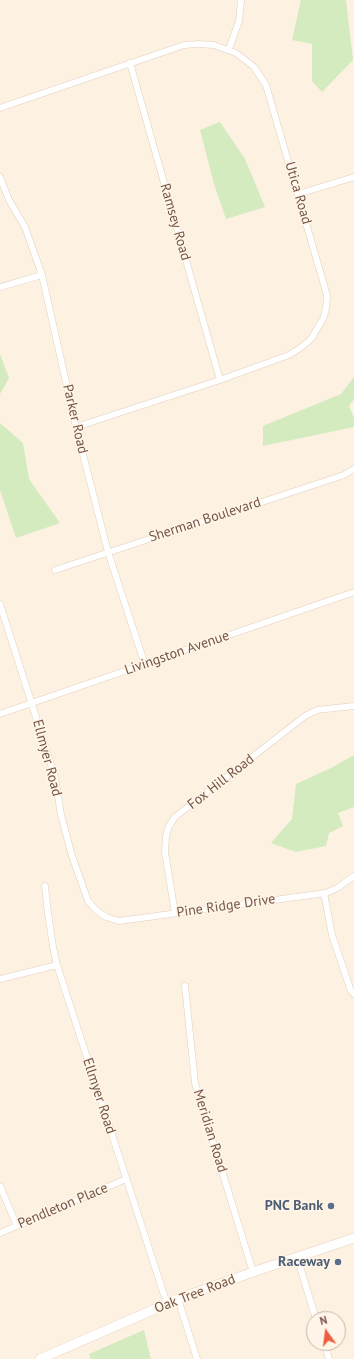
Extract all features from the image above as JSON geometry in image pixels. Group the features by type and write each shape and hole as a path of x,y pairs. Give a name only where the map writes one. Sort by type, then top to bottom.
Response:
{"main road":[{"name":"Oak Tree Road","path":"40,1359 178,1299 354,1238"}],"street":[{"path":"229,49 239,21 241,0"},
{"name":"Utica Road","path":"0,108 179,47 192,44 214,45 229,49 248,61 258,72 266,86 326,290 326,308 324,316 311,339 289,355 220,380 76,427"},
{"name":"Ramsey Road","path":"130,63 220,380"},
{"name":"Parker Road","path":"0,177 10,200 25,227 42,275 76,427 108,552 145,664"},
{"path":"298,194 354,177"},
{"path":"0,287 42,275"},
{"name":"Sherman Boulevard","path":"55,570 344,474 354,469"},
{"name":"Livingston Avenue","path":"0,714 354,592"},
{"name":"Ellmyer Road","path":"0,604 55,777 61,815 72,856 88,901 96,910"},
{"name":"Fox Hill Road","path":"175,913 165,852 166,836 169,826 175,817 305,716 317,710 354,706"},
{"name":"Pine Ridge Drive","path":"96,910 106,917 119,920 175,913 324,893 337,888 354,876"},
{"name":"Ellmyer Road","path":"45,886 57,965 167,1304"},
{"path":"324,893 332,935 351,992 354,994"},
{"path":"0,979 57,965"},
{"name":"Meridian Road","path":"185,986 195,1083 253,1272"},
{"name":"Pendleton Place","path":"0,1233 126,1179"},
{"path":"0,1186 17,1226"},
{"path":"297,1257 314,1311"},
{"path":"178,1299 197,1359"}],"green space":[{"path":"301,0 346,0 353,60 322,92 312,81 312,44 292,40"},
{"path":"220,122 245,159 265,207 226,219 214,184 200,130"},
{"path":"0,354 9,378 0,394"},
{"path":"354,377 354,399 349,406 354,418 354,427 263,446 263,426 341,394"},
{"path":"0,423 23,443 29,479 60,523 16,538 0,490"},
{"path":"354,755 354,807 338,813 343,826 329,833 326,846 296,852 271,843 292,819 296,784 333,767"},
{"path":"144,1330 151,1359 91,1359 89,1354"}],"place":[{"name":"PNC Bank","path":"331,1206"},
{"name":"Raceway","path":"338,1262"}]}
